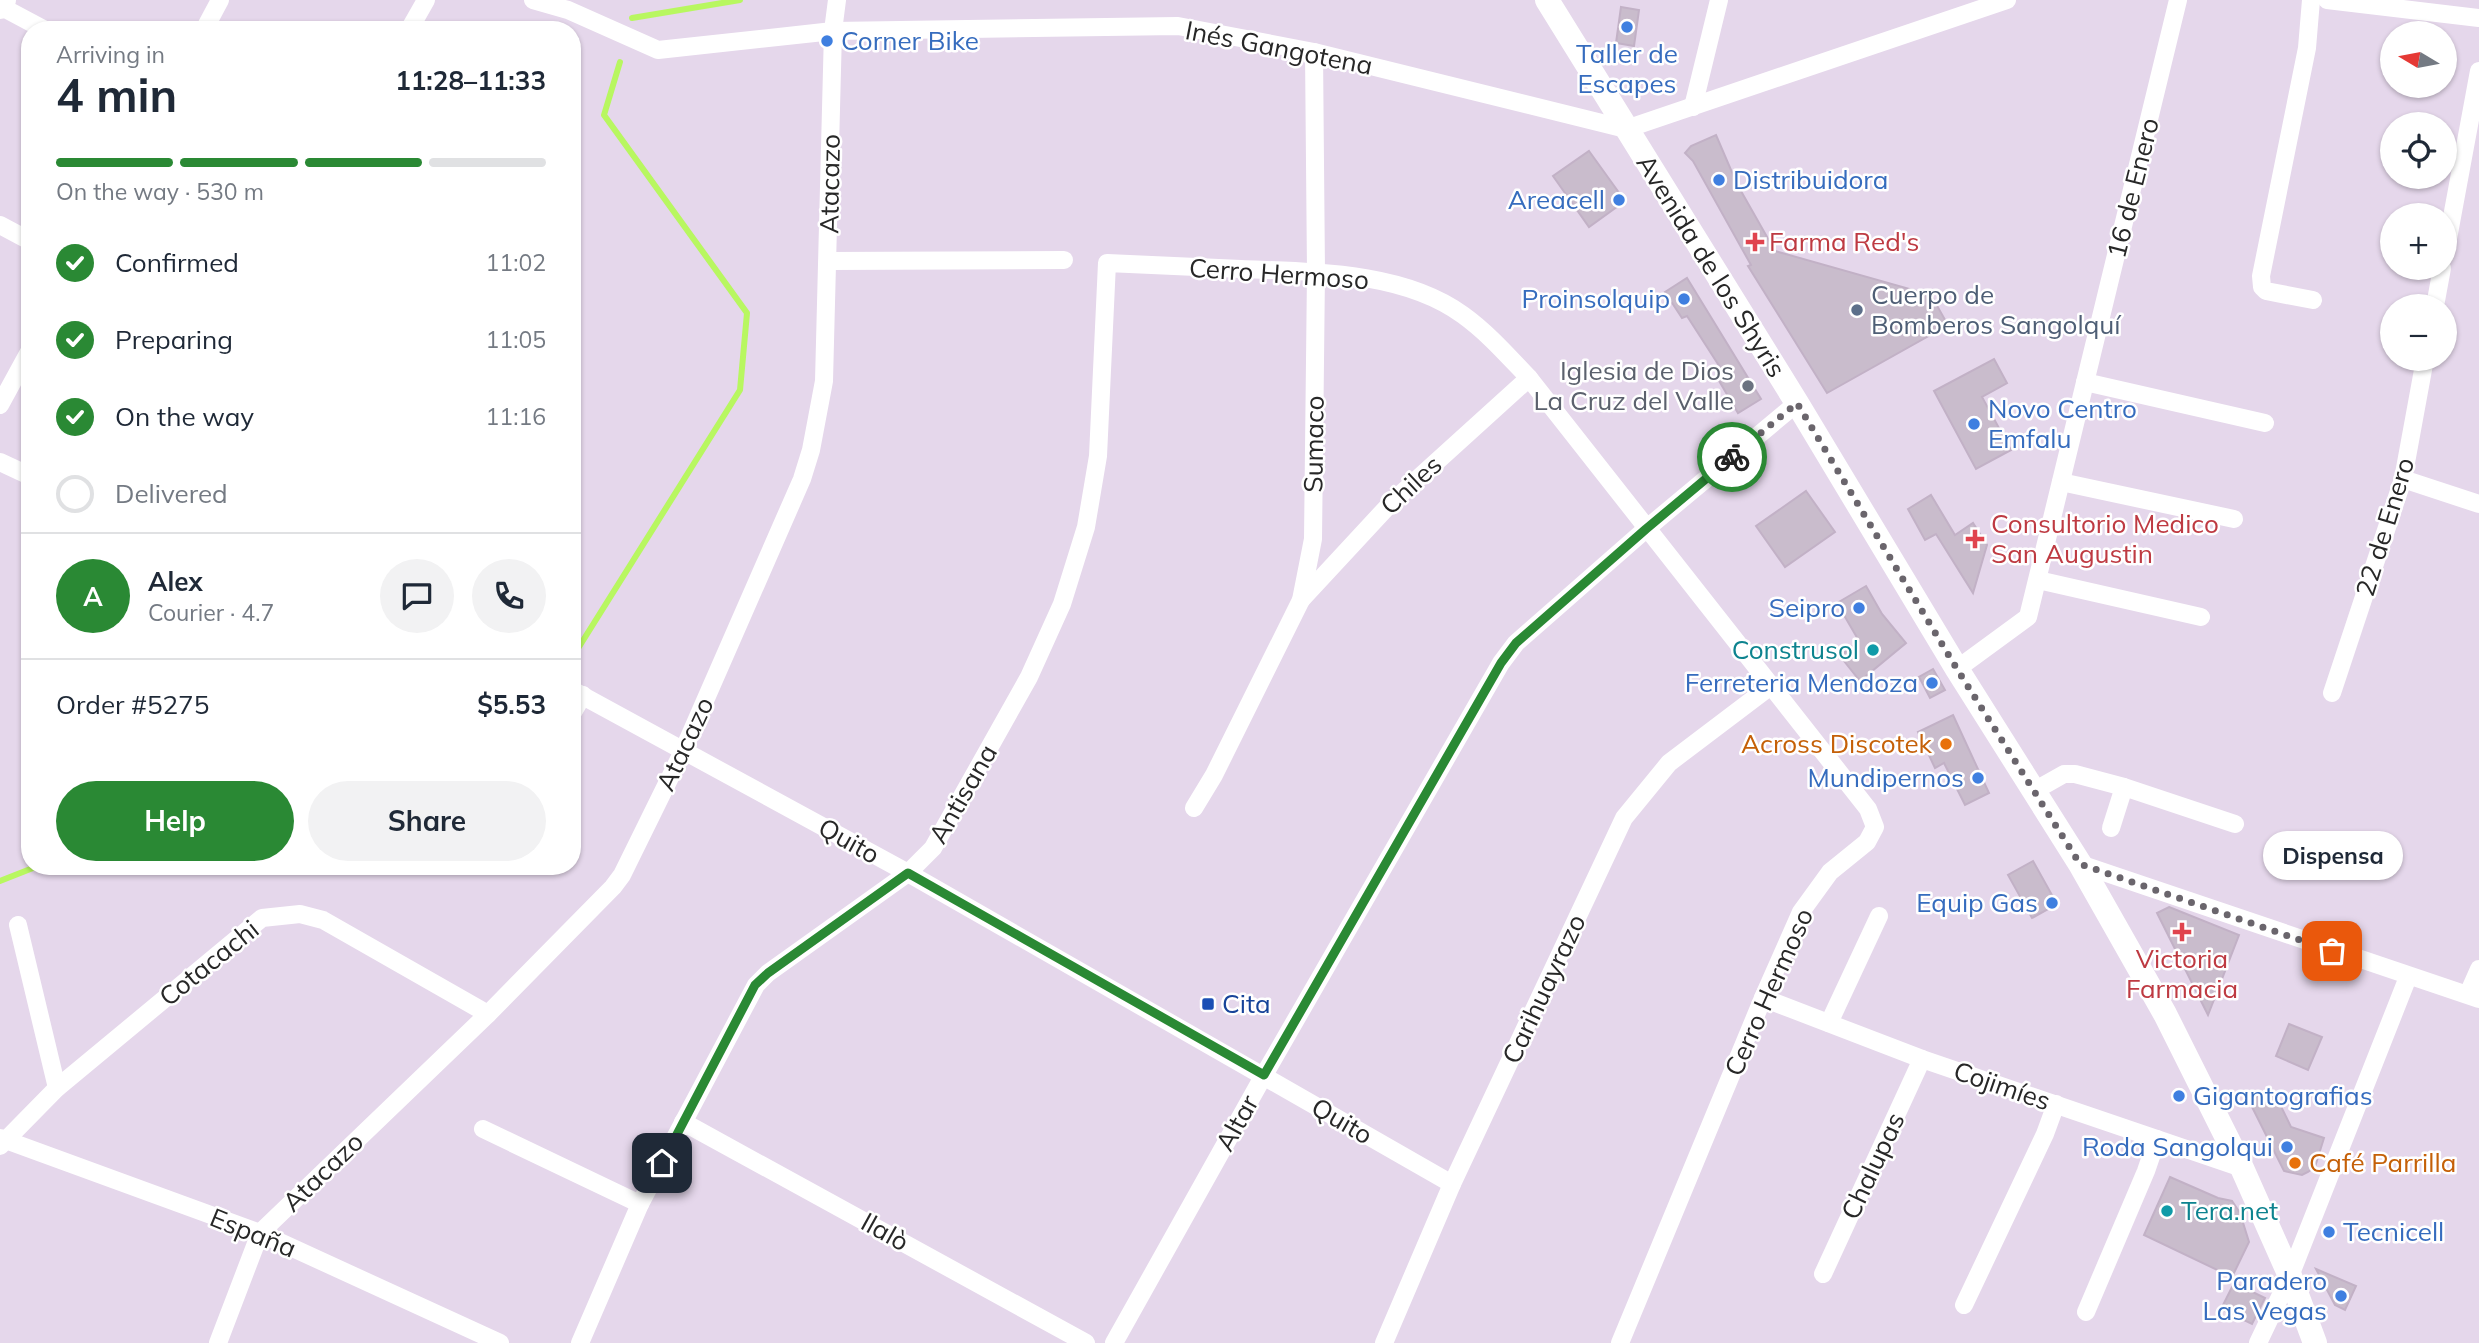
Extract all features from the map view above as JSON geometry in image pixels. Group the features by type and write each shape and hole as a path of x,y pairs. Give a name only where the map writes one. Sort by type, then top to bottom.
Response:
{"main road":[{"path":"0,6 4,0"},
{"name":"Avenida de los Shyris","path":"1547,0 1797,403 1957,669 2080,864 2165,1014 2242,1168 2290,1276 2315,1343"}],"street":[{"path":"209,21 220,0"},
{"path":"414,21 425,0"},
{"name":"Inés Gangotena","path":"533,0 568,10 658,50 833,31 1178,26 1314,52 1626,129"},
{"name":"Atacazo","path":"218,1343 260,1233 488,1014 622,875 683,751 802,479 811,450 824,381 833,31 837,0"},
{"path":"1693,107 1719,0"},
{"path":"1626,129 2007,0"},
{"name":"16 de Enero","path":"1957,669 2028,617 2178,0"},
{"path":"2311,0 2307,48 2261,276 2262,287 2266,291 2313,300"},
{"path":"2327,0 2479,18"},
{"path":"0,6 28,21"},
{"name":"Sumaco","path":"1194,808 1221,763 1301,600 1313,539 1316,272 1314,52"},
{"path":"2455,203 2479,71"},
{"path":"0,226 21,236"},
{"path":"829,261 1065,260"},
{"name":"Cerro Hermoso","path":"1107,263 1316,272 1397,284 1463,314 1496,343 1529,378 1868,809 1875,827 1867,842 1830,872 1801,912 1620,1343"},
{"name":"Antisana","path":"580,1343 640,1204 755,985 908,873 933,848 1029,677 1062,604 1086,527 1098,456 1107,263"},
{"path":"0,405 21,366"},
{"name":"22 de Enero","path":"2332,693 2403,479 2423,371"},
{"name":"Chiles","path":"1301,600 1391,503 1529,378"},
{"path":"2085,382 2265,424"},
{"name":"Altar","path":"1114,1343 1264,1075 1501,663 1516,643 1646,529 1797,403"},
{"path":"0,462 21,471"},
{"path":"2403,479 2479,504"},
{"path":"2061,482 2234,519"},
{"path":"2038,580 2201,617"},
{"name":"Carihuayrazo","path":"1384,1343 1451,1184 1624,818 1669,763 1772,685"},
{"name":"Quito","path":"581,695 908,873 1451,1184"},
{"path":"2034,791 2064,774 2075,774 2124,787 2235,824"},
{"path":"2111,828 2124,787"},
{"path":"2080,864 2473,997 2479,969"},
{"name":"Cotacachi","path":"1,1141 57,1088 261,918 300,914 323,920 488,1014"},
{"path":"1829,1023 1880,916"},
{"path":"18,925 57,1088"},
{"path":"2258,1343 2290,1276 2408,977"},
{"name":"Cojimíes","path":"1763,998 1922,1059 2242,1168"},
{"name":"Chalupas","path":"1823,1274 1922,1059"},
{"path":"1964,1305 2045,1134 2056,1104"},
{"name":"Ilalò","path":"683,1122 1086,1343"},
{"path":"483,1129 640,1204"},
{"path":"2086,1312 2157,1139"},
{"name":"España","path":"1,1141 260,1233 500,1343"}],"building":[{"name":"Taller de Escapes","path":"1621,7 1639,10 1634,46 1616,43"},
{"name":"Cuerpo de Bomberos Sangolquí","path":"1716,135 1737,184 1775,251 1931,295 1948,325 1827,393 1748,266 1751,265 1693,161 1685,153 1691,146"},
{"path":"1589,151 1625,201 1589,227 1553,176"},
{"path":"1687,278 1761,399 1738,413 1718,379 1725,375 1687,316 1682,318 1665,292"},
{"name":"Novo Centro Emfalu","path":"1994,359 2007,383 1982,397 2011,450 1976,469 1934,391"},
{"path":"1806,491 1835,532 1785,567 1756,526"},
{"path":"1931,495 1955,535 1973,523 1987,545 1973,593 1936,534 1925,540 1908,509"},
{"path":"1866,586 1882,614 1906,643 1860,681 1840,656 1859,641 1837,603"},
{"name":"Ferreteria Mendoza","path":"1933,669 1945,690 1930,698 1919,677"},
{"path":"1953,715 1989,793 1965,805 1944,763 1935,768 1918,732"},
{"path":"2033,861 2057,904 2032,918 2008,875"},
{"path":"2169,907 2239,935 2208,1015 2157,913"},
{"path":"2289,1024 2322,1037 2308,1070 2276,1056"},
{"path":"2263,1092 2276,1096 2291,1127 2324,1138 2315,1167 2308,1172 2302,1175 2284,1171 2252,1107 2256,1097"},
{"path":"2170,1177 2218,1198 2232,1201 2240,1213 2249,1242 2232,1277 2144,1235"},
{"name":"Paradero Las Vegas","path":"2316,1269 2356,1286 2345,1310 2335,1305"},
{"path":"2234,1283 2265,1298 2252,1324 2221,1309"}],"waterway":[{"path":"632,18 740,0"},
{"path":"581,644 740,390 747,313 604,115 620,62"},
{"path":"0,881 21,873"}],"way so far":[{"path":"1732,457 1797,403 1957,669 2080,864 2332,951"}],"place":[{"name":"Taller de Escapes","path":"1627,27"},
{"name":"Corner Bike","path":"827,41"},
{"name":"Distribuidora","path":"1719,180"},
{"name":"Areacell","path":"1619,200"},
{"name":"Farma Red's","path":"1755,242"},
{"name":"Proinsolquip","path":"1684,299"},
{"name":"Cuerpo de Bomberos Sangolquí","path":"1857,310"},
{"name":"Iglesia de Dios La Cruz del Valle","path":"1748,386"},
{"name":"Novo Centro Emfalu","path":"1974,424"},
{"name":"Consultorio Medico San Augustin","path":"1975,539"},
{"name":"Seipro","path":"1859,608"},
{"name":"Construsol","path":"1873,650"},
{"name":"Ferreteria Mendoza","path":"1932,683"},
{"name":"Across Discotek","path":"1946,744"},
{"name":"Mundipernos","path":"1978,778"},
{"name":"Equip Gas","path":"2052,903"},
{"name":"Victoria Farmacia","path":"2182,932"},
{"name":"Dispensa","path":"2332,951"},
{"name":"Cita","path":"1208,1004"},
{"name":"Gigantografias","path":"2179,1096"},
{"name":"Roda Sangolqui","path":"2287,1147"},
{"name":"Café Parrilla","path":"2295,1163"},
{"name":"Tera.net","path":"2167,1211"},
{"name":"Tecnicell","path":"2329,1232"},
{"name":"Paradero Las Vegas","path":"2341,1296"}],"route":[{"path":"662,1163 755,985 908,873 1264,1075 1501,663 1516,643 1732,457"}]}
